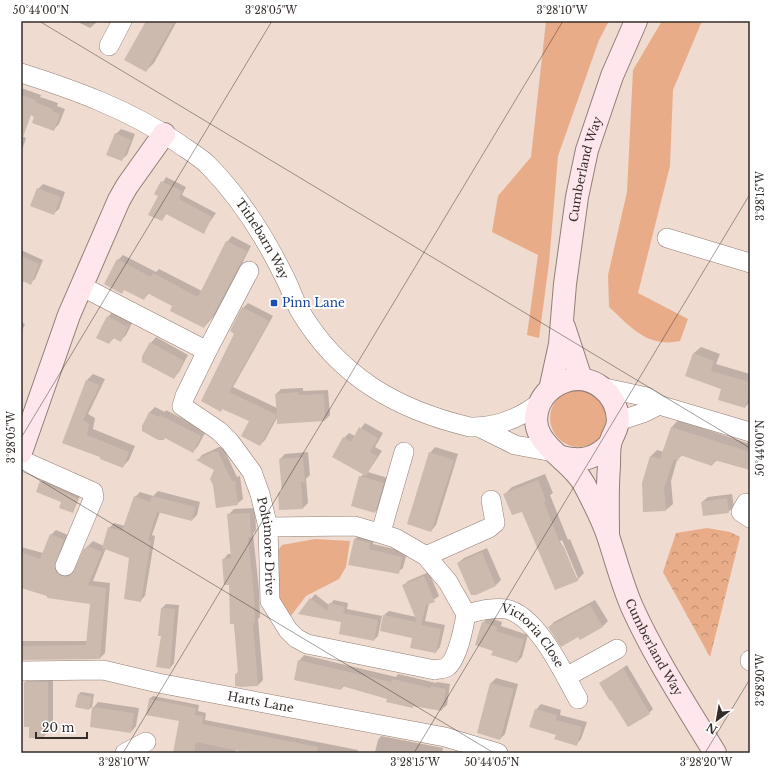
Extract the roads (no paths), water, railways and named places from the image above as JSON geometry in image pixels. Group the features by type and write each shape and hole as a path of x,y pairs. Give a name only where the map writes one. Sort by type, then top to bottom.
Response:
{"main road":[{"name":"Cumberland Way","path":"636,21 612,76 587,150 577,197 565,284 563,325 545,396 536,417 537,428 540,437 579,476 608,535 632,606 645,635 715,753"},
{"path":"21,452 26,421 81,286 119,200 127,186 164,134"},
{"name":"Cumberland Way","path":"563,325 581,379"},
{"path":"545,396 559,383 581,379 591,381 604,388 614,403 618,421"},
{"name":"Cumberland Way","path":"608,535 610,444 617,429 618,421"},
{"path":"557,455 574,460 588,459 600,453 610,444"}],"street":[{"path":"109,46 122,21"},
{"name":"Tithebarn Way","path":"21,73 110,104 164,134 206,164 242,206 260,232 300,311 316,334 348,369 376,390 414,410 448,422 479,427 515,445 557,455"},
{"path":"667,238 750,263"},
{"name":"Poltimore Drive","path":"249,270 207,351 185,396 182,406 219,431 241,456 252,472 268,527 270,601 279,616 296,638 307,644 435,670 451,664 459,643 466,614"},
{"path":"81,286 207,351"},
{"path":"604,388 647,397 659,405 750,432"},
{"name":"Tithebarn Way","path":"479,427 513,419 528,412 545,396"},
{"path":"618,421 643,413 659,405"},
{"path":"381,532 404,452"},
{"path":"21,460 93,492 94,497 65,566"},
{"path":"426,556 489,528 495,523 491,500"},
{"path":"268,527 355,526 381,532 395,538 426,556 448,582 466,614"},
{"name":"Victoria Close","path":"466,614 496,609 507,609 521,615 543,640 578,699"},
{"name":"Victoria Close","path":"566,677 617,649"},
{"name":"Harts Lane","path":"21,671 103,670 158,683 445,737 498,753"},
{"path":"125,753 146,742"}],"place":[{"name":"Pinn Lane","path":"274,303"}]}
